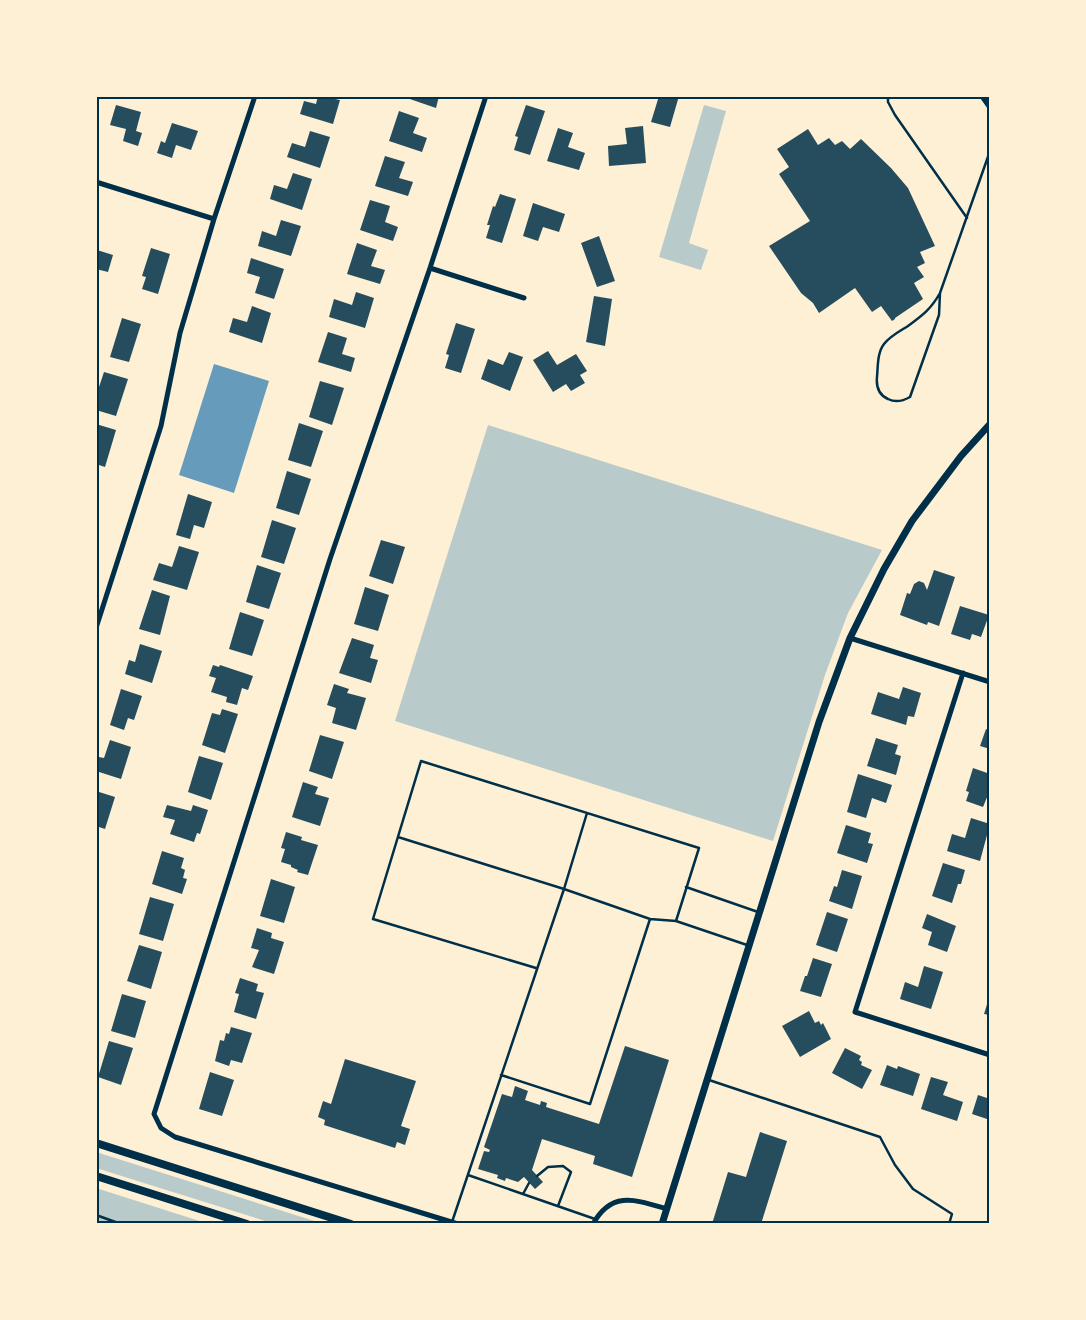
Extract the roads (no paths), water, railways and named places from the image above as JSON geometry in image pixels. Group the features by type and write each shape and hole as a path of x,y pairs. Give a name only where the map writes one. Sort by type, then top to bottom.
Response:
{"main road":[{"path":"96,1143 352,1224"},
{"path":"96,1176 247,1224"}],"street":[{"path":"96,628 161,426 180,333 214,219 255,96"},
{"path":"455,1223 175,1137 161,1128 154,1114 330,559 430,268 486,96"},
{"path":"983,96 990,106"},
{"path":"96,182 214,219"},
{"path":"430,268 524,298"},
{"path":"662,1224 819,722 850,638 884,569 912,521 960,456 990,424"},
{"path":"850,638 990,682"},
{"path":"963,673 855,1012 990,1055"},
{"path":"594,1221 602,1210 620,1200 641,1201 667,1209"}],"lane":[{"path":"888,96 888,102 895,115 967,218"},
{"path":"940,293 940,314 910,397 903,401 895,402 887,399 876,385 879,355 883,344 932,307 940,293 990,151"},
{"path":"536,968 373,919 421,761 699,848 676,921"},
{"path":"455,1223 468,1175 536,968 564,890 586,813"},
{"path":"398,837 650,919 676,921 749,946"},
{"path":"686,887 759,912"},
{"path":"501,1075 590,1104 650,919"},
{"path":"707,1080 880,1137 895,1165 913,1189 952,1214 949,1224"},
{"path":"537,1176 548,1167 563,1166 571,1172 558,1206"},
{"path":"468,1175 558,1206 594,1221"},
{"path":"523,1194 529,1183"}],"water":[{"path":"214,364 269,381 234,493 179,475"}]}
